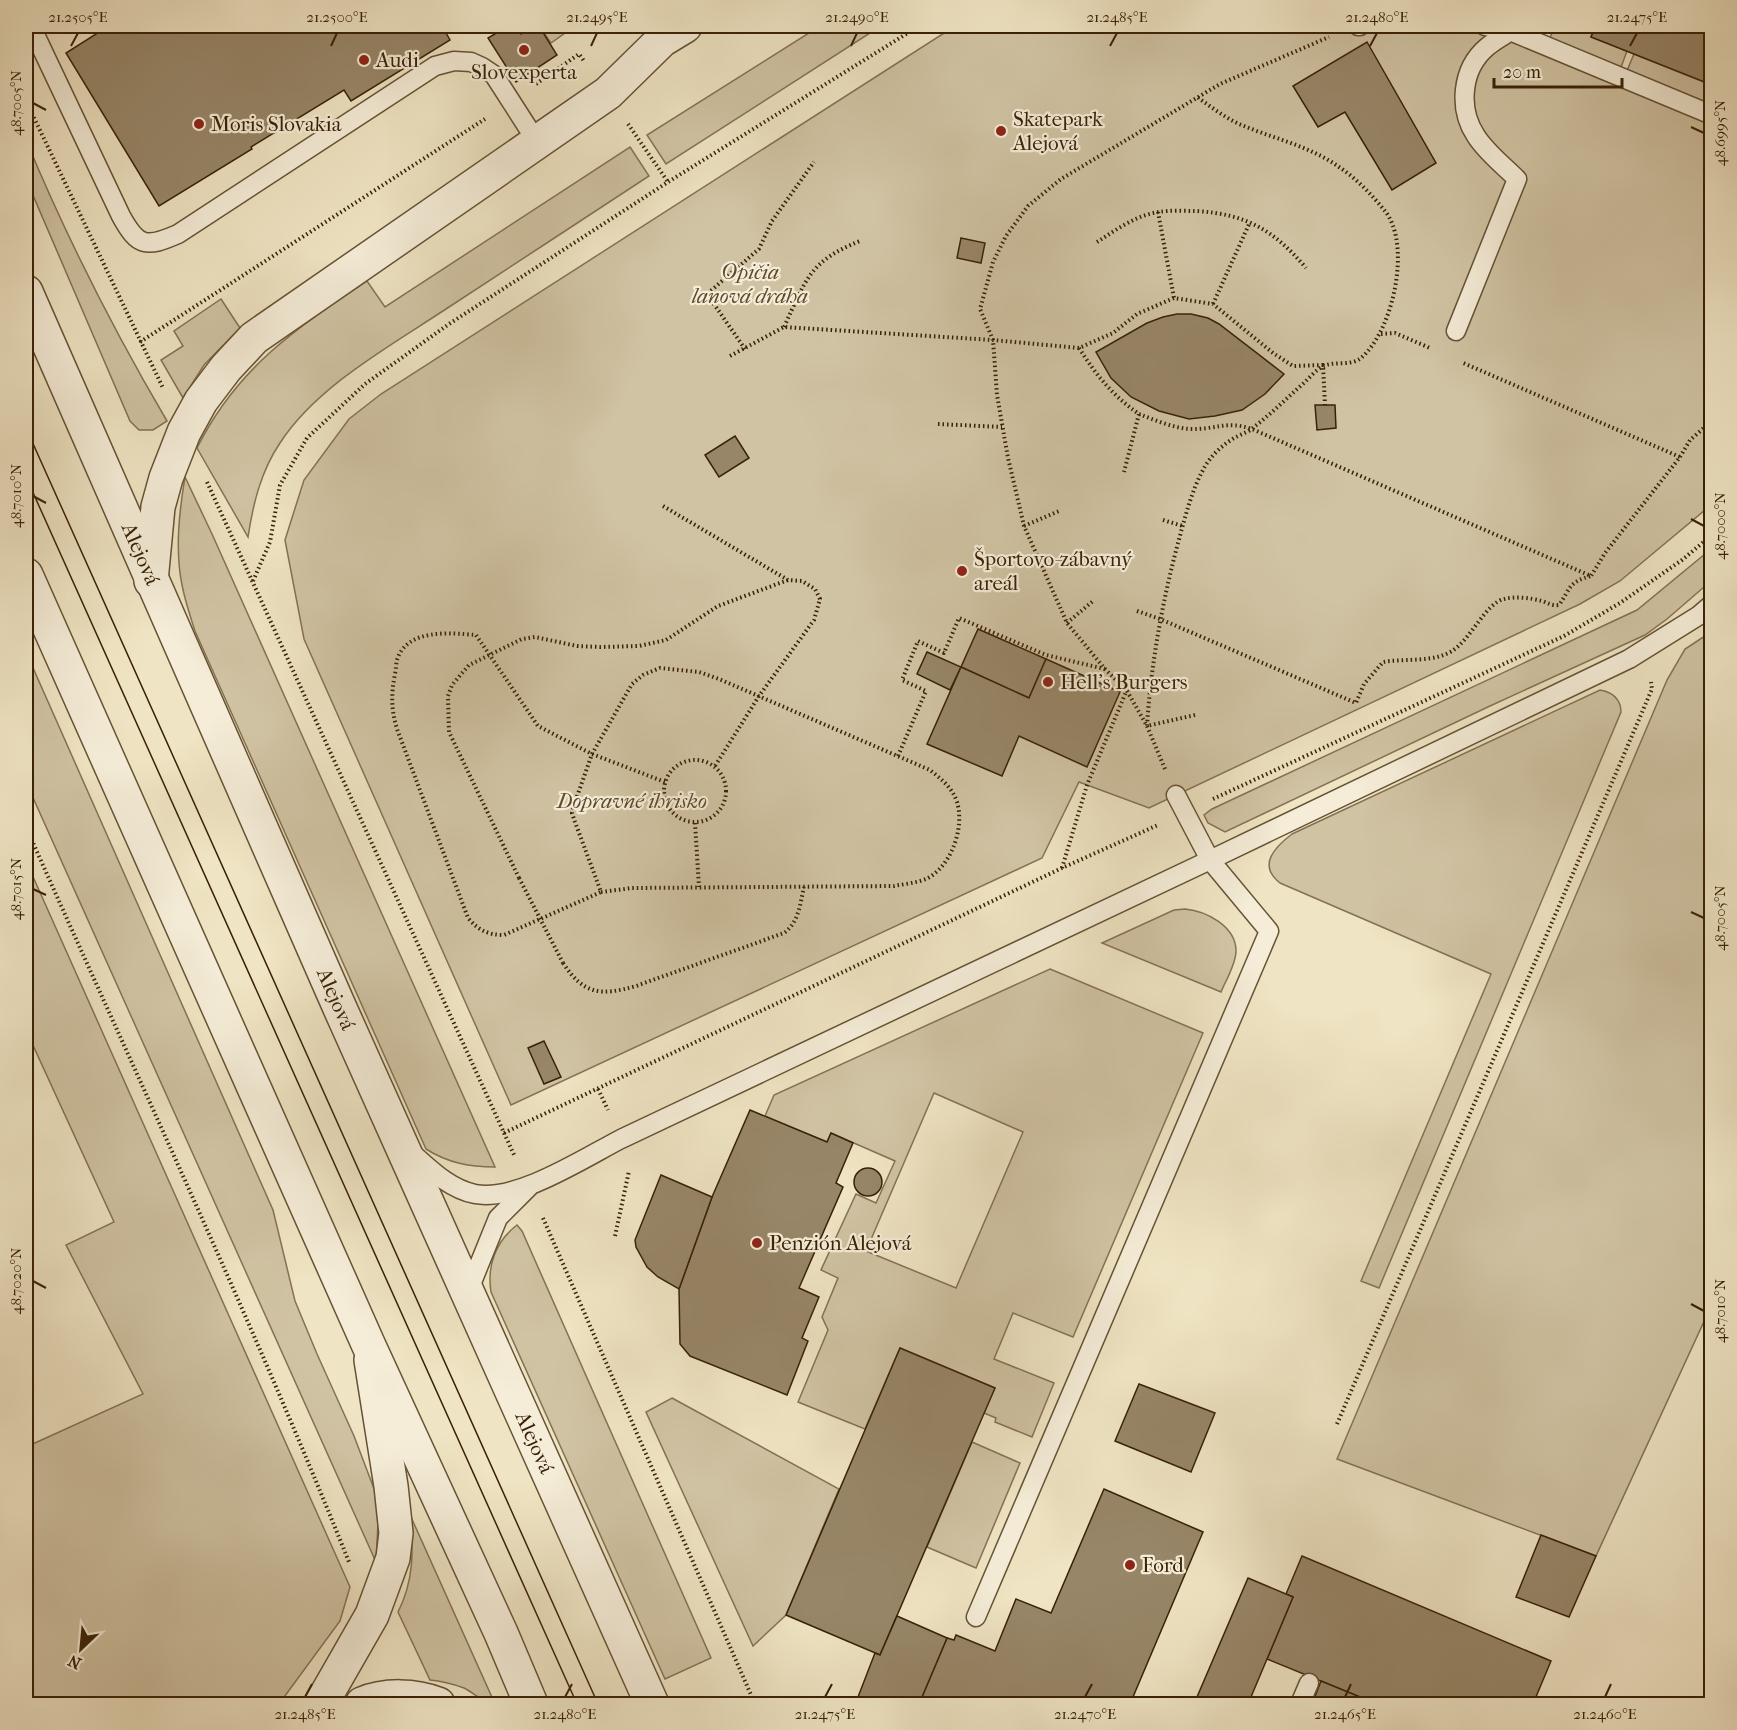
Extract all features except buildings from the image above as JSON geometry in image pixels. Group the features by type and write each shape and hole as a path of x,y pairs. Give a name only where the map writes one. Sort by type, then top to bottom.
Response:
{"street":[{"path":"152,580 158,507 166,478 184,432 201,401 226,368 254,338 608,93 667,30"},
{"name":"Alejová","path":"26,292 402,1146 652,1704"},
{"path":"26,575 531,1704"},
{"path":"321,1704 372,1616 393,1558 396,1533 391,1486 369,1346"},
{"path":"362,1704 387,1698 410,1698 438,1704"}],"lane":[{"path":"31,26 130,233 140,241 153,243 178,234 435,66 454,61 471,63 494,75 537,142"},
{"path":"1485,26 1510,31 1712,115"},
{"path":"1456,331 1517,179 1476,137 1465,112 1464,98 1474,63 1485,48 1510,31"},
{"path":"402,1146 444,1180 475,1194 508,1192 529,1186 621,1139 1629,659 1698,616 1712,604"},
{"path":"976,1617 1269,932 1210,860 1176,795"},
{"path":"468,1292 498,1218 529,1186"},
{"path":"1300,1704 1309,1683"}],"path":[{"path":"253,582 270,542 280,484 307,438 365,384 449,324 628,208 919,26"},
{"path":"1176,795 1147,726 1127,691 1105,669 1067,623 1024,526 1002,427 993,340 980,309 993,262 1006,236 1028,206 1061,179 1197,97 1313,43 1359,26"},
{"path":"730,356 784,327 993,340 1079,348 1113,333 1137,314 1174,298 1213,304 1273,353 1293,366 1345,364 1359,360 1381,334 1389,314 1396,268 1397,243 1394,228 1386,212 1359,183 1338,166 1298,147 1237,123 1197,97"},
{"path":"26,101 184,432 529,1186 755,1704"},
{"path":"745,349 706,294 759,249 772,221 814,162"},
{"path":"1158,212 1174,298"},
{"path":"1097,242 1120,228 1158,212 1207,212 1228,215 1250,222 1284,243 1306,268"},
{"path":"1213,304 1250,222"},
{"path":"784,327 804,281 813,270 842,248 860,241"},
{"path":"1381,334 1395,333 1439,352"},
{"path":"1079,348 1107,388 1139,414 1166,424 1189,429 1237,424 1252,429 1591,576"},
{"path":"1461,361 1680,457"},
{"path":"1323,365 1325,405"},
{"path":"1147,726 1153,655 1160,619 1195,488 1210,459 1236,437 1252,429 1323,365"},
{"path":"1124,472 1139,414"},
{"path":"1137,611 1356,703 1364,684 1383,662 1440,657 1455,649 1469,636 1496,602 1506,598 1532,599 1553,606 1559,605 1567,589 1576,580 1591,576 1605,553 1680,457 1690,440 1712,421"},
{"path":"938,424 1002,427"},
{"path":"663,506 788,580"},
{"path":"1024,526 1059,511"},
{"path":"1163,520 1183,526"},
{"path":"504,1133 1062,868 1564,636 1620,603 1682,560 1712,535"},
{"path":"715,766 759,696 814,620 820,599 815,589 802,581 788,580 718,606 666,640 639,646 576,646 535,637 522,639 469,665 452,685 448,696 449,732 519,878 572,976 598,991 613,992 636,986 784,933 792,927 796,919 804,887"},
{"path":"1067,623 1093,601"},
{"path":"898,756 926,691 902,680 918,641 944,653 960,618 1046,656 1105,669"},
{"path":"602,892 572,813 592,754 632,684 643,675 660,668 699,672 930,770 947,784 957,802 959,819 957,833 953,848 937,871 927,878 912,883 894,886 632,888 602,892 504,935 483,932 468,918 392,714 391,696 397,660 403,649 428,635 445,632 476,635 537,726 592,754 665,782"},
{"path":"1337,1424 1652,689 1651,646"},
{"path":"1062,868 1087,785 1127,691"},
{"path":"1147,726 1195,715"},
{"path":"696,760 715,766 722,774 727,792 725,802 714,817 705,822 695,823 676,817 665,801 665,782 670,772 677,765 686,761 696,760"},
{"path":"695,823 699,887"},
{"path":"26,827 250,1326 372,1616"},
{"path":"598,1089 612,1119"},
{"path":"615,1236 631,1164"}],"green space":[{"path":"539,26 575,26 551,43"},
{"path":"820,26 881,26 666,164 647,135"},
{"name":"Športovo-zábavný areál","path":"955,26 1485,26 1711,117 1711,505 1620,581 1580,604 1149,808 1079,782 1042,858 511,1105 304,639 285,540 304,480 349,419 381,394"},
{"path":"1555,26 1582,26 1594,30 1591,36 1627,51 1620,70 1549,40"},
{"path":"1634,54 1711,85 1711,107 1626,73"},
{"path":"26,140 57,212 92,283 167,421 153,430 139,430 130,421 26,179"},
{"path":"630,147 649,176 356,368 334,385 295,422 273,454 263,476 255,500 248,537 197,448 230,395 249,373 292,334 367,281 385,307"},
{"path":"221,299 240,328 204,365 183,398 161,360 183,346 174,331"},
{"path":"185,477 495,1167 459,1163 426,1149 195,631 183,591 178,545"},
{"path":"1711,549 1711,581 1645,635 1225,832 1208,823 1204,815 1212,809 1637,610"},
{"path":"1711,632 1712,1304 1596,1556 1337,1459 1667,680 1685,649"},
{"path":"26,652 273,1210 295,1301 354,1436 376,1494 378,1523 376,1562 26,782"},
{"path":"1600,690 1615,697 1621,712 1379,1288 1361,1281 1491,974 1280,883 1270,870 1271,857 1292,834"},
{"path":"26,861 350,1587 340,1621 279,1704 26,1704 26,1447 143,1394 66,1245 114,1222 26,1030"},
{"path":"1185,909 1202,913 1218,921 1231,934 1235,942 1234,961 1221,992 1102,943 1174,910"},
{"path":"1050,969 1203,1033 1073,1337 1013,1313 994,1359 1054,1383 1032,1437 995,1422 996,1418 984,1413 995,1388 900,1348 865,1429 798,1402 828,1330 822,1317 838,1278 821,1270 856,1194 876,1203 895,1161 831,1133 827,1142 765,1116 774,1095","holes":["934,1093 1023,1132 956,1288 866,1251"]},
{"path":"517,1225 522,1231 711,1658 665,1679 491,1292 490,1273 494,1255 503,1239"},
{"path":"672,1398 839,1489 786,1615 753,1646 646,1412"},
{"path":"972,1442 1020,1463 976,1568 927,1547"},
{"path":"411,1517 495,1704 483,1700 464,1688 430,1680 398,1612 410,1578"}],"tram line":[{"path":"26,428 598,1704"},
{"path":"26,477 577,1704"}],"place":[{"name":"Slovexperta","path":"524,50"},
{"name":"Audi","path":"364,60"},
{"name":"Moris Slovakia","path":"199,124"},
{"name":"Skatepark Alejová","path":"1001,131"},
{"name":"Športovo-zábavný areál","path":"962,571"},
{"name":"Hell's Burgers","path":"1048,682"},
{"name":"Penzión Alejová","path":"757,1243"},
{"name":"Ford","path":"1130,1565"}],"park label":[{"name":"Opičia lanová dráha","path":"750,284"},
{"name":"Dopravné ihrisko","path":"632,801"}]}
